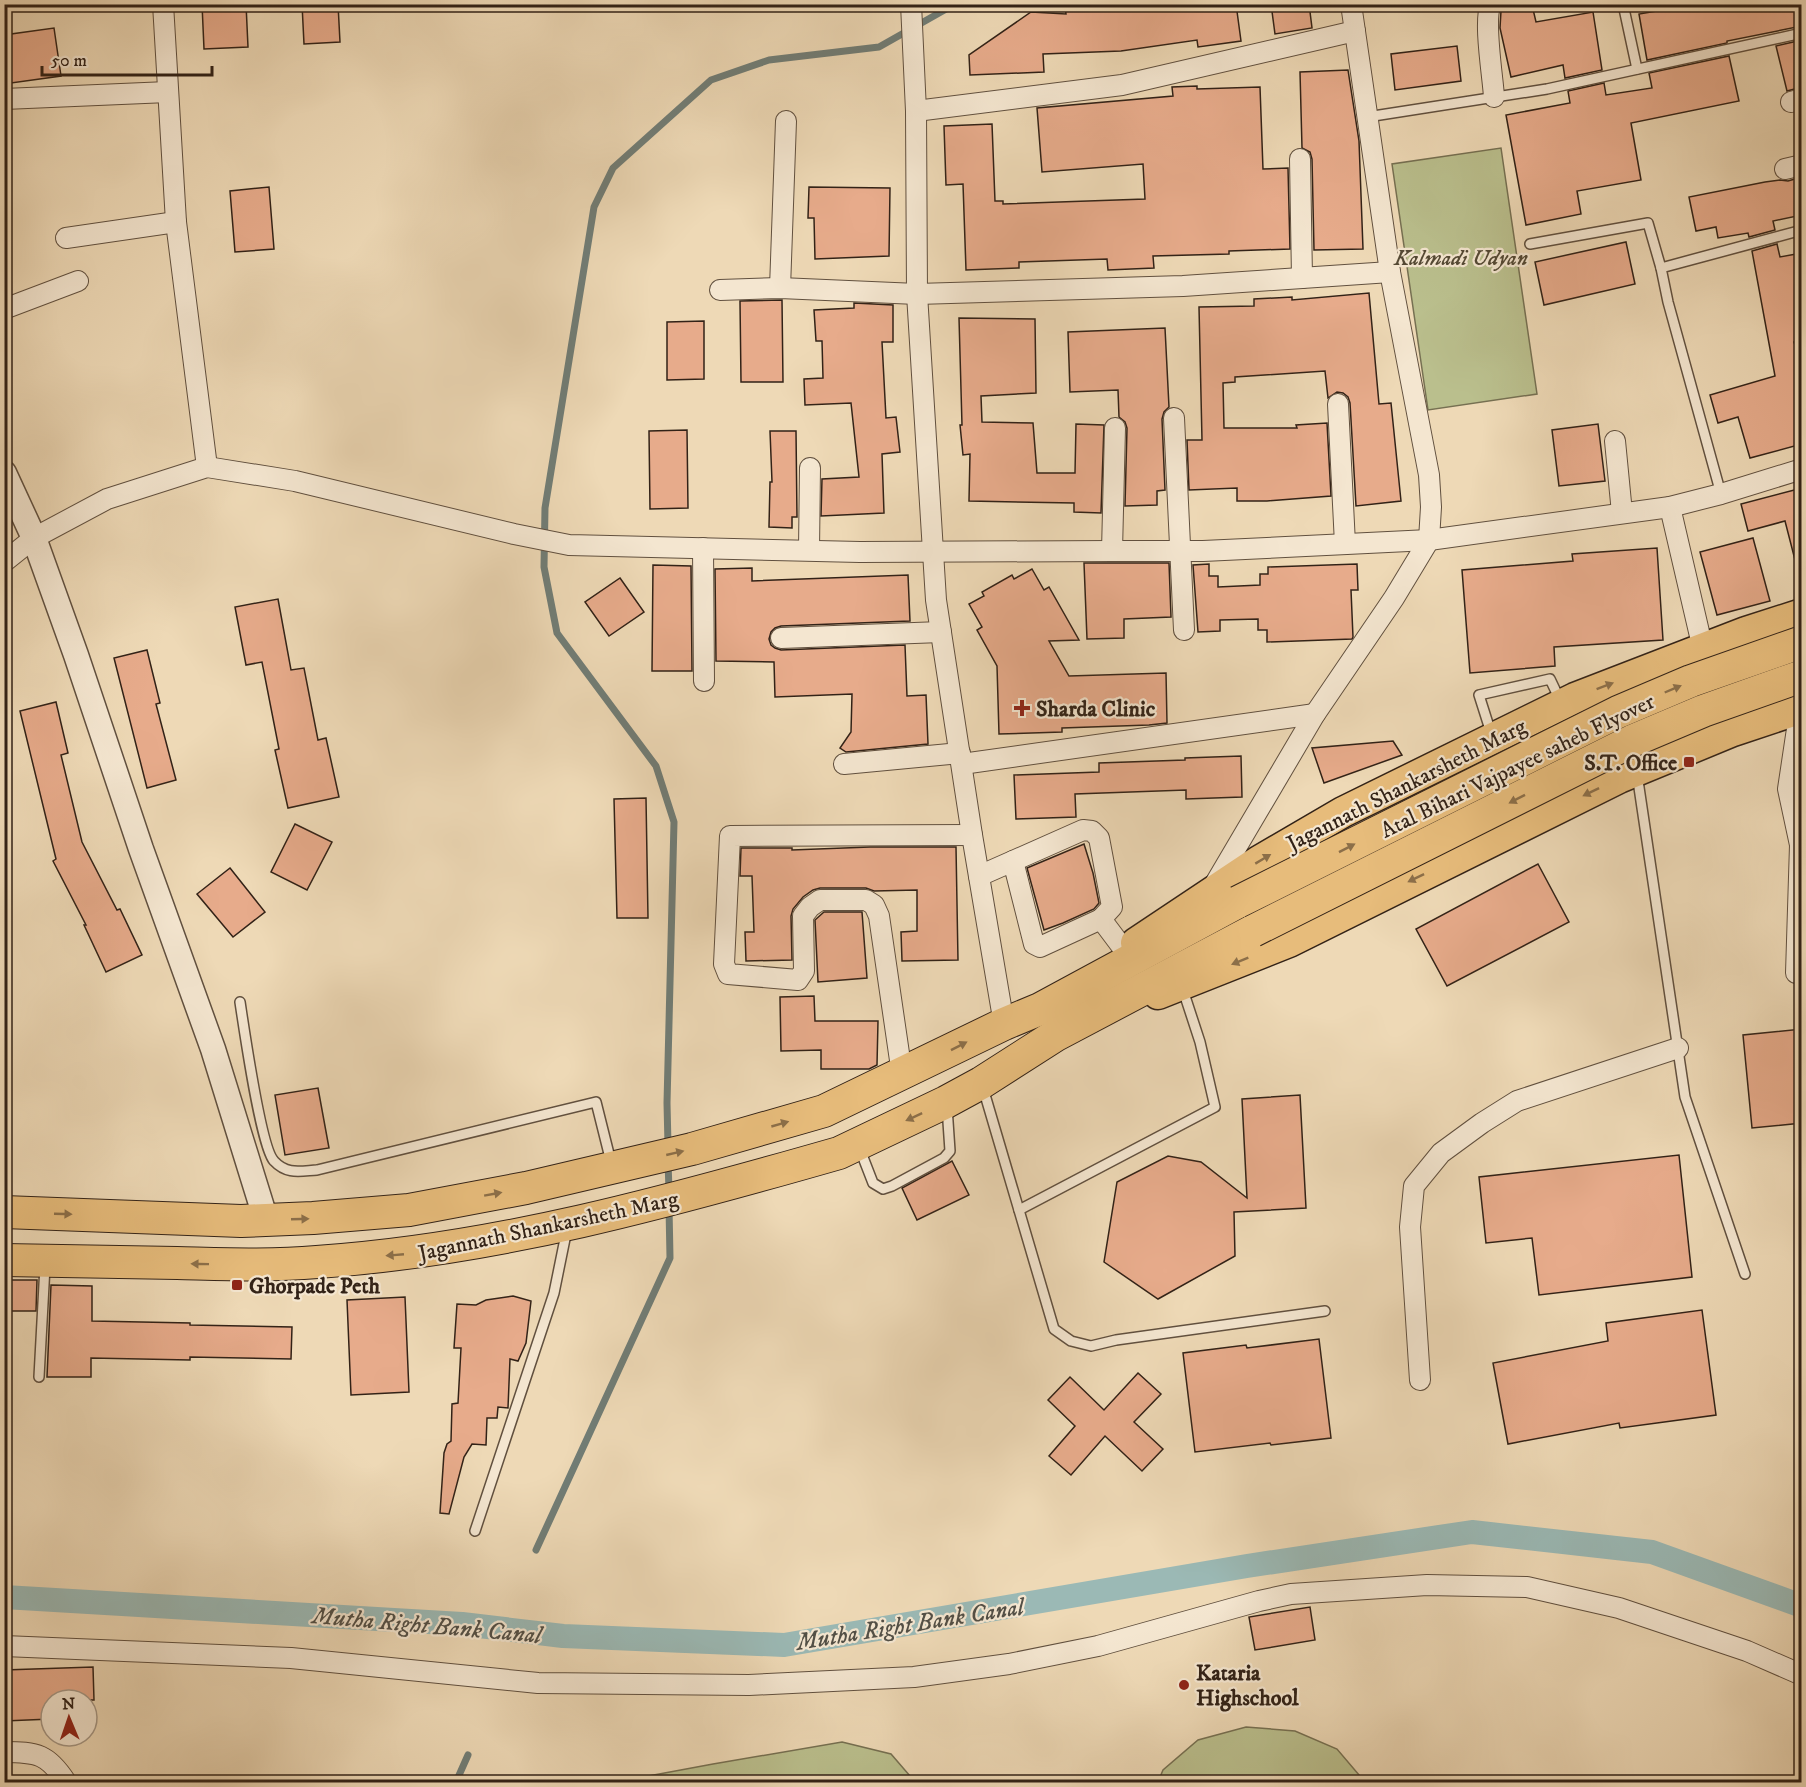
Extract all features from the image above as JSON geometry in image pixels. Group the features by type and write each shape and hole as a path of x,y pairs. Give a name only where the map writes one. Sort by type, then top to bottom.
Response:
{"highway":[{"name":"Atal Bihari Vajpayee saheb Flyover","path":"1238,902 1618,712 1691,681 1802,642"},
{"name":"Atal Bihari Vajpayee saheb Flyover","path":"1253,931 1632,741 1703,711 1802,676"},
{"name":"Jagannath Shankarsheth Marg","path":"4,1212 241,1221 313,1218 409,1209 526,1188 692,1149 824,1111 1004,1024 1040,1009 1238,902"},
{"name":"Jagannath Shankarsheth Marg","path":"4,1260 241,1265 316,1263 415,1253 568,1224 704,1192 839,1153 858,1144 946,1102 981,1083 1056,1035 1253,931"}],"main road":[{"name":"Jagannath Shankarsheth Marg","path":"1040,1009 1259,861 1343,812 1562,704 1703,649 1802,614"},
{"name":"Jagannath Shankarsheth Marg","path":"1056,1035 1289,942 1637,771 1732,731 1801,709"}],"street":[{"path":"163,4 176,222 207,467"},
{"path":"1208,896 1315,714 1394,598 1429,540 1431,507 1429,475 1390,272 1351,4"},
{"path":"1491,4 1488,18 1494,97"},
{"path":"911,8 916,111 917,294 936,600 1004,1024"},
{"path":"916,111 1122,85 1355,31"},
{"path":"4,99 168,92"},
{"path":"780,288 786,121"},
{"path":"1300,159 1302,278"},
{"path":"66,238 176,222"},
{"path":"720,290 780,288 917,294 1183,286 1390,272"},
{"path":"4,309 78,281"},
{"path":"1338,404 1345,544"},
{"path":"1174,418 1184,630"},
{"path":"1112,551 1115,428"},
{"path":"1615,441 1622,513"},
{"path":"4,562 34,538 107,499 207,467 295,481 568,545 932,552 1180,551 1429,540 1670,507 1802,469"},
{"path":"809,550 810,468"},
{"path":"4,473 34,538 76,655 141,849 213,1049 266,1220"},
{"path":"1670,507 1703,649 1732,731"},
{"path":"703,548 704,681"},
{"path":"781,638 941,632"},
{"path":"1796,973 1800,845 1788,789 1801,709"},
{"path":"844,764 961,759 1315,714"},
{"path":"979,876 1083,830 1092,831 1099,838 1112,907 1101,919 1040,947 1034,944 1013,861"},
{"path":"902,1074 879,916 874,905 866,900 820,900 810,907 803,916 804,971 798,980 728,974 724,964 730,837 972,835"},
{"path":"1101,919 1125,951"},
{"path":"1420,1380 1410,1227 1414,1186 1440,1153 1517,1101 1678,1048"},
{"path":"4,1646 291,1658 538,1683 749,1685 914,1677 1009,1664 1098,1646 1291,1594 1427,1585 1527,1587 1619,1608 1747,1651 1802,1675"},
{"path":"4,1752 26,1752 43,1757 66,1782"}],"lane":[{"path":"1623,4 1637,69"},
{"path":"1367,117 1547,89 1802,33"},
{"path":"1530,244 1648,223 1721,494"},
{"path":"1661,268 1802,230"},
{"path":"1493,738 1479,695 1550,679 1562,704"},
{"path":"1637,771 1685,1097 1745,1274"},
{"path":"1019,1210 1215,1107 1200,1042 1181,985"},
{"path":"240,1002 264,1137 273,1160 288,1172 317,1170 596,1102 618,1166"},
{"path":"981,1083 1054,1329 1071,1341 1090,1346 1116,1340 1325,1311"},
{"path":"858,1144 873,1184 883,1189 892,1186 944,1158 950,1151 946,1102"},
{"path":"475,1531 554,1293 568,1224"},
{"path":"39,1377 45,1260"}],"green space":[{"name":"Kalmadi Udyan","path":"1501,148 1537,394 1428,410 1392,164"},
{"path":"1246,1727 1295,1731 1337,1749 1365,1782 1158,1782 1163,1770 1198,1740"},
{"path":"842,1742 891,1754 910,1776 919,1782 616,1782 713,1764"}],"building":[{"path":"202,4 246,4 248,47 204,49"},
{"path":"302,4 338,4 340,42 304,44"},
{"path":"1065,4 1236,4 1241,41 1198,47 1197,40 1121,51 1043,54 1044,72 970,75 969,55 1031,12 1066,14"},
{"path":"1271,4 1309,4 1312,28 1275,34"},
{"path":"1698,4 1802,4 1802,26 1647,60 1639,14"},
{"path":"1532,5 1536,22 1593,12 1602,70 1565,78 1563,65 1511,77 1500,28 1501,11"},
{"path":"54,28 61,76 4,84 4,35"},
{"path":"1802,40 1802,87 1787,91 1776,46"},
{"path":"1457,46 1461,81 1395,90 1391,54"},
{"path":"1729,56 1739,101 1631,123 1641,180 1577,191 1581,214 1526,225 1506,115 1570,103 1568,91 1604,83 1606,95 1652,88 1649,73"},
{"path":"1348,70 1359,141 1363,249 1314,250 1312,159 1310,152 1302,148 1300,72"},
{"path":"1197,86 1197,89 1260,87 1263,169 1288,168 1290,249 1229,251 1229,254 1153,256 1154,268 1108,270 1107,259 1019,262 1019,268 966,270 963,184 946,185 944,126 992,124 995,201 1003,201 1003,204 1145,199 1143,164 1042,172 1037,108 1173,96 1172,87"},
{"path":"1802,177 1802,215 1773,221 1775,230 1749,237 1748,233 1718,238 1716,227 1696,231 1689,197"},
{"path":"269,187 274,249 235,252 230,191"},
{"path":"809,187 890,188 889,256 815,259 814,218 808,218"},
{"path":"1626,242 1635,284 1544,305 1535,262"},
{"path":"1777,244 1780,257 1802,253 1802,340 1794,342 1802,368 1802,444 1750,458 1738,417 1718,423 1710,395 1775,376 1752,251"},
{"path":"1369,293 1379,404 1391,403 1401,501 1356,506 1350,403 1348,397 1343,393 1337,392 1328,398 1325,371 1235,377 1235,382 1223,383 1224,428 1297,428 1296,425 1327,423 1331,496 1237,501 1237,488 1189,490 1187,440 1202,440 1199,307 1254,306 1254,299 1292,297 1292,300"},
{"path":"782,300 783,382 741,382 740,301"},
{"path":"854,303 893,305 893,342 882,342 886,418 896,417 900,452 882,454 884,513 821,516 822,479 859,477 851,403 805,405 804,379 823,378 822,341 816,341 814,310 854,308"},
{"path":"959,318 1035,319 1036,393 981,396 982,422 1033,423 1037,473 1075,473 1076,424 1104,425 1101,513 1074,512 1074,503 969,501 970,454 963,455 960,425 962,425"},
{"path":"704,321 704,379 667,380 667,322"},
{"path":"1165,328 1169,407 1162,419 1165,490 1157,491 1157,505 1125,506 1127,428 1125,422 1119,417 1118,390 1070,392 1068,332"},
{"path":"1598,424 1605,481 1559,486 1552,430"},
{"path":"687,430 688,508 650,509 649,431"},
{"path":"770,431 796,431 797,517 792,517 792,528 769,527 770,482 772,482"},
{"path":"1802,488 1802,559 1795,560 1785,521 1748,531 1741,504"},
{"path":"1753,538 1770,601 1717,615 1700,552"},
{"path":"1657,548 1663,640 1554,647 1555,666 1470,673 1462,570 1573,561 1572,554"},
{"path":"1084,563 1169,563 1171,617 1124,619 1124,638 1087,639"},
{"path":"1209,564 1209,576 1218,576 1218,587 1260,585 1260,574 1268,574 1268,567 1357,564 1358,590 1351,590 1352,639 1267,642 1267,630 1258,630 1258,619 1220,620 1220,631 1198,632 1193,565"},
{"path":"653,565 691,566 692,671 652,671"},
{"path":"752,568 752,581 908,575 910,621 781,626 771,632 769,639 771,645 781,650 905,645 907,696 926,695 928,744 846,752 840,748 851,732 852,694 775,697 774,662 716,661 715,569"},
{"path":"1032,569 1044,590 1049,587 1079,640 1049,641 1069,676 1166,673 1167,723 1062,728 1062,732 999,734 997,666 977,630 982,627 969,604 984,596 982,592 1012,575 1014,579"},
{"path":"620,578 644,612 609,636 585,602"},
{"path":"278,599 291,670 304,668 318,740 326,738 339,797 288,808 275,750 279,749 262,662 246,665 235,607"},
{"path":"147,650 160,703 156,704 176,780 147,788 114,658"},
{"path":"56,702 68,753 61,755 82,842 117,910 120,909 142,955 106,972 84,925 86,925 53,861 56,859 20,711"},
{"path":"1393,741 1402,755 1324,783 1312,748"},
{"path":"1241,756 1242,797 1186,799 1186,790 1075,794 1076,817 1016,819 1014,775 1099,772 1099,763"},
{"path":"646,798 648,918 617,918 614,799"},
{"path":"295,824 332,842 307,890 271,872"},
{"path":"1084,844 1099,903 1094,909 1044,930 1027,868"},
{"path":"956,847 958,960 902,961 901,932 917,931 917,890 874,891 866,888 820,888 803,897 793,909 791,916 792,960 746,961 745,932 754,932 752,876 740,876 741,848 792,848 792,850"},
{"path":"1538,864 1569,922 1447,986 1416,929"},
{"path":"230,868 265,912 233,937 197,894"},
{"path":"824,912 862,912 867,978 818,982 815,920"},
{"path":"814,996 815,1021 878,1021 877,1065 869,1069 821,1069 821,1050 781,1051 780,997"},
{"path":"1802,1029 1802,1123 1752,1128 1743,1035"},
{"path":"318,1088 329,1148 285,1155 275,1095"},
{"path":"1300,1095 1306,1208 1234,1212 1235,1256 1158,1299 1104,1262 1117,1182 1168,1156 1201,1162 1247,1198 1242,1099"},
{"path":"1679,1155 1692,1277 1539,1295 1532,1238 1486,1243 1479,1177"},
{"path":"952,1161 969,1195 917,1220 902,1188"},
{"path":"4,1280 37,1280 36,1311 4,1311"},
{"path":"51,1285 92,1286 92,1321 292,1327 291,1359 91,1358 91,1377 47,1377"},
{"path":"513,1296 531,1301 526,1343 518,1361 510,1359 508,1408 498,1407 497,1418 487,1418 486,1445 472,1444 464,1457 449,1514 440,1513 444,1453 447,1444 451,1441 452,1404 458,1403 461,1348 454,1348 457,1304 476,1305 486,1300"},
{"path":"405,1297 409,1392 351,1395 347,1300"},
{"path":"1702,1310 1716,1415 1620,1428 1619,1423 1508,1444 1493,1363 1608,1341 1606,1323"},
{"path":"1319,1339 1331,1438 1195,1452 1183,1353"},
{"path":"1138,1373 1161,1394 1134,1422 1163,1449 1142,1471 1105,1436 1071,1475 1049,1456 1075,1426 1048,1400 1070,1377 1104,1410"},
{"path":"1310,1607 1315,1640 1255,1650 1249,1617"},
{"path":"93,1667 94,1688 39,1688 39,1720 4,1721 4,1670"}],"waterway":[{"path":"668,1145 674,822 656,766 557,633 544,567 545,508 594,207 613,168 711,80 769,60 879,47 955,4"},
{"path":"668,1162 669,1190"},
{"path":"536,1550 670,1258 669,1207"},
{"name":"Mutha Right Bank Canal","path":"4,1597 462,1624 563,1636 784,1645 1247,1566 1472,1532 1652,1552 1802,1606"},
{"path":"456,1782 468,1755"}],"place":[{"name":"Sharda Clinic","path":"1022,708"},
{"name":"S.T. Office","path":"1689,762"},
{"name":"Ghorpade Peth","path":"237,1285"},
{"name":"Kataria Highschool","path":"1184,1685"}]}
